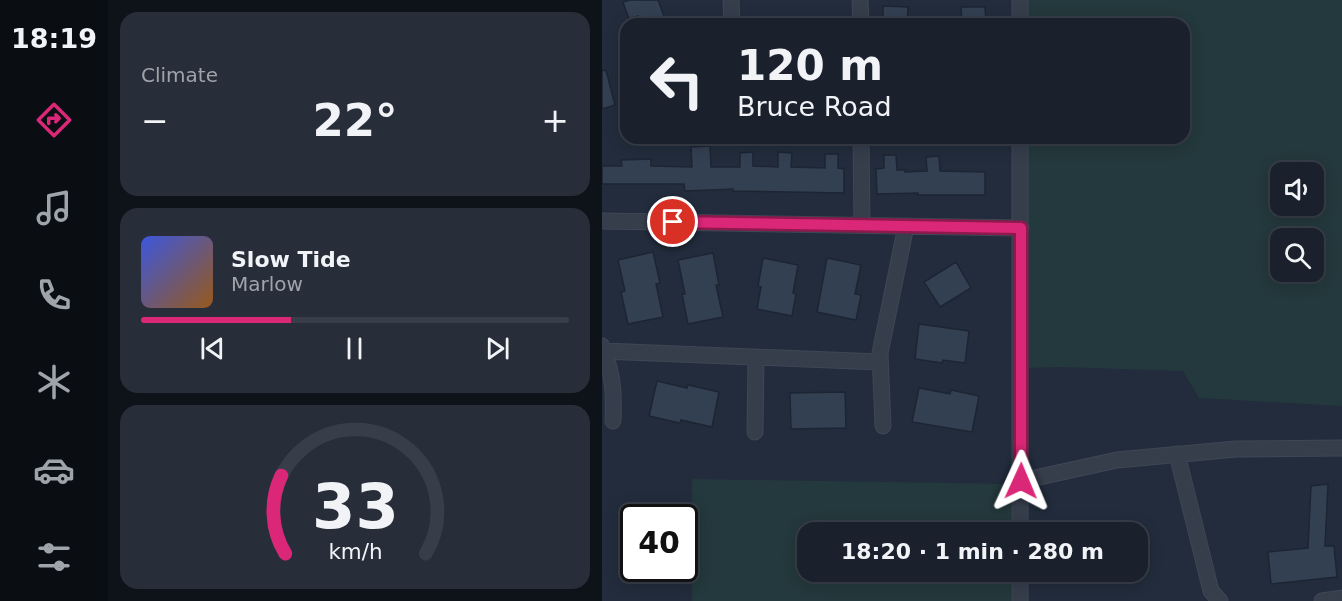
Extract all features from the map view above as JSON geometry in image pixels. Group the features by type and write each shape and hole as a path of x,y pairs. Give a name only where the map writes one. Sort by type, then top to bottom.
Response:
{"street":[{"path":"731,0 732,18"},
{"path":"860,0 860,18"},
{"path":"1020,0 1020,18"},
{"path":"861,144 862,225"},
{"path":"1020,144 1020,522"},
{"path":"602,221 1021,228"},
{"path":"883,426 880,353 906,226"},
{"path":"613,422 614,393 602,349 880,362"},
{"path":"755,432 756,357"},
{"path":"1021,481 1117,460 1236,449 1343,448"},
{"path":"1177,454 1211,591 1220,601"},
{"path":"1020,582 1020,601"},
{"path":"1322,601 1343,598"}],"green space":[{"path":"1027,0 1342,0 1342,406 1199,398 1183,371 1028,368 1027,144 1190,144 1190,18 1027,18"},
{"path":"692,479 1011,484 1011,522 797,522 797,582 1011,582 1011,601 692,601 692,582 698,582 698,504 692,504"}],"building":[{"path":"658,0 665,18 638,18 638,16 629,18 623,2"},
{"path":"883,6 908,7 907,18 883,18"},
{"path":"961,7 985,7 986,18 962,18"},
{"path":"606,70 615,105 602,109 602,71"},
{"path":"710,146 711,167 740,167 740,153 753,152 753,166 778,167 778,152 792,153 791,167 825,168 825,154 838,154 838,168 844,169 844,193 733,191 733,189 685,191 684,184 602,184 602,166 622,166 621,160 651,159 651,166 692,167 691,147"},
{"path":"884,155 896,155 897,170 905,170 905,172 927,171 926,157 939,156 940,171 985,172 985,195 877,194 876,169 884,168"},
{"path":"653,252 660,283 656,284 663,317 628,324 621,292 625,291 618,260"},
{"path":"713,253 719,285 716,285 723,317 688,324 678,260"},
{"path":"763,258 798,265 792,316 757,309"},
{"path":"827,258 861,265 855,294 861,295 856,320 817,312"},
{"path":"956,262 971,288 940,307 924,282"},
{"path":"919,324 969,331 965,363 943,360 942,363 915,359"},
{"path":"657,381 719,392 712,427 649,416"},
{"path":"919,388 950,394 951,390 979,396 972,432 912,422"},
{"path":"845,392 846,428 791,429 790,393"},
{"path":"1328,484 1325,546 1334,546 1337,577 1271,584 1268,552 1308,548 1311,486"}],"route":[{"path":"673,222 1021,228 1021,481"}]}
